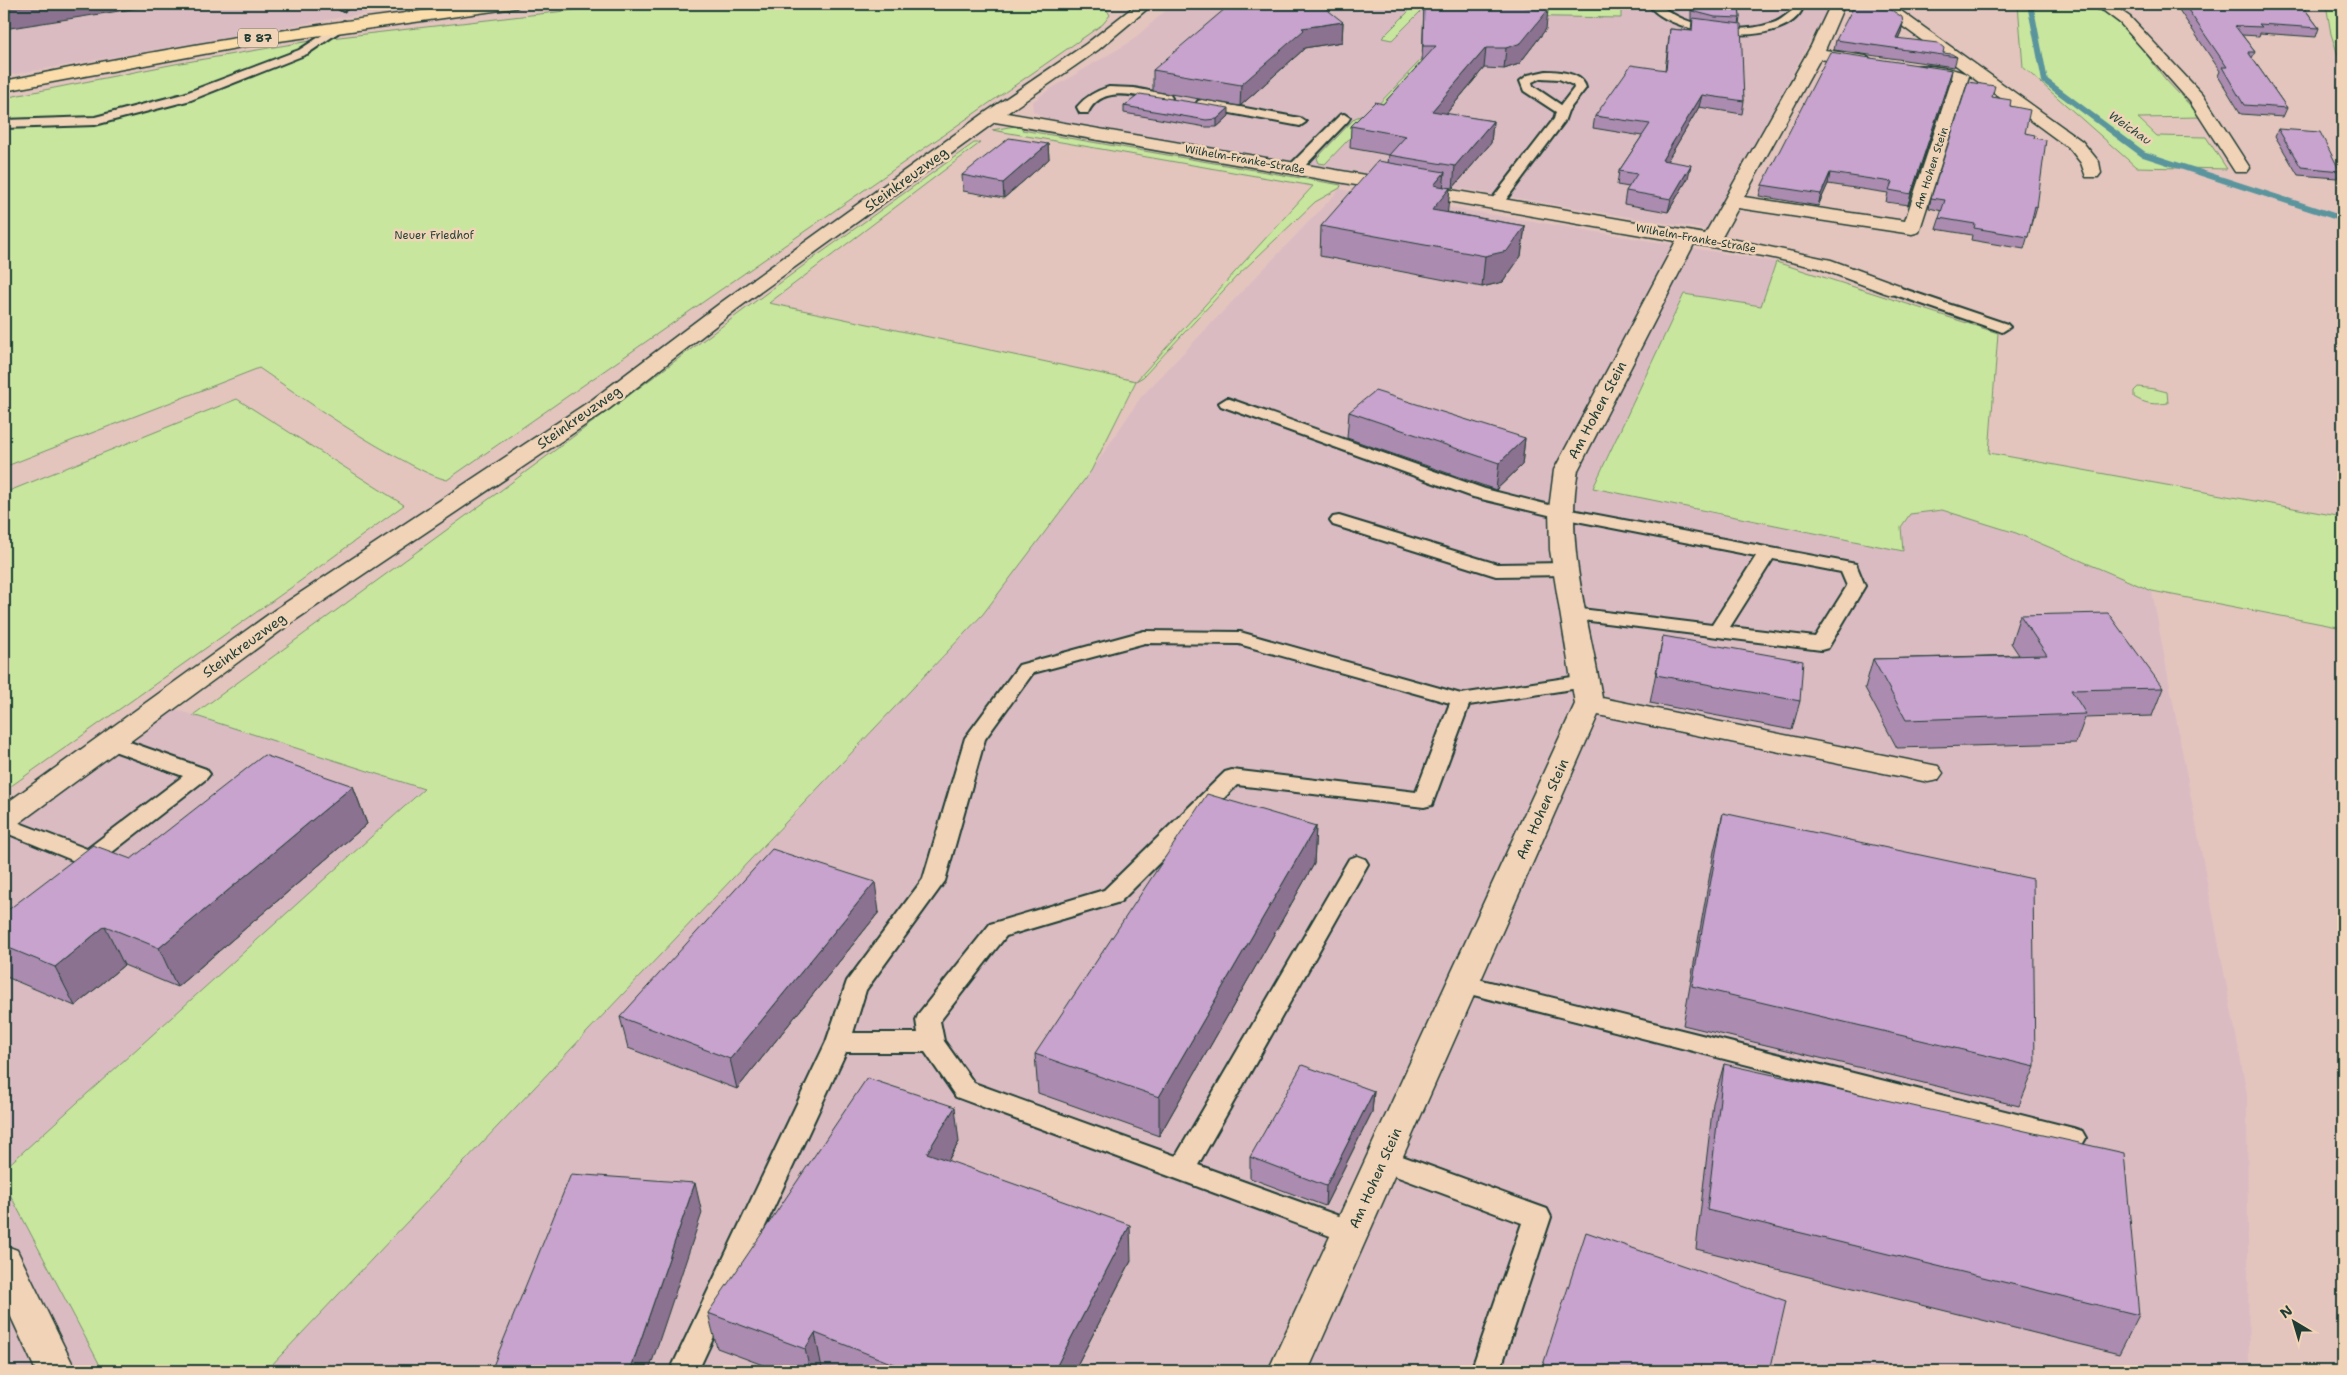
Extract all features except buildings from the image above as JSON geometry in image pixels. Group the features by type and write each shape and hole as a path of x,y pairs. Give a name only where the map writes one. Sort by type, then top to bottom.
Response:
{"main road":[{"name":"B 87","path":"4,86 165,54 344,24 515,4"}],"street":[{"name":"Am Hohen Stein","path":"1288,1371 1462,984 1587,693 1564,570 1560,492 1566,470 1700,238 1732,201 1815,53 1836,8 1835,4"},
{"path":"1890,4 1896,14 2076,145 2090,162 2092,173"},
{"path":"2096,4 2109,8 2125,20 2197,99 2241,168"},
{"name":"Steinkreuzweg","path":"4,819 285,615 445,510 601,404 730,306 992,116 1133,9"},
{"path":"1815,53 1879,63"},
{"name":"Am Hohen Stein","path":"1732,201 1912,228 1961,76 1897,66"},
{"name":"Wilhelm-Franke-Straße","path":"992,116 1700,238 1799,257 1892,288"},
{"path":"1587,693 1928,773"},
{"path":"4,1261 56,1371"}],"lane":[{"path":"1653,4 1664,16 1688,26 1749,31 1779,24 1797,12 1799,4"},
{"path":"4,124 94,121 187,97 302,52 344,24"},
{"path":"1084,110 1083,107 1098,95 1108,91 1124,91 1300,122"},
{"path":"1497,202 1560,119 1562,111"},
{"path":"1296,167 1344,118"},
{"path":"1892,288 2002,327"},
{"path":"1227,403 1479,493 1562,513 1849,568 1856,586 1821,644 1573,614"},
{"path":"1339,521 1496,570 1564,570"},
{"path":"1718,631 1768,552"},
{"path":"684,1371 838,1042 855,987 934,881 975,738 1026,669 1144,636 1240,638 1460,700 1587,693"},
{"path":"1351,1232 965,1090 932,1043 928,1020 998,930 1112,896 1232,778 1424,800 1460,700"},
{"path":"4,824 89,859 199,774 110,742"},
{"path":"1181,1171 1357,864"},
{"path":"1462,984 2073,1138"},
{"path":"838,1042 932,1043"},
{"path":"1383,1160 1537,1217 1486,1371"}],"shaded area":[{"path":"4,4 454,4 361,14 4,76"},
{"path":"1173,4 1830,4 1708,230 1050,121 1033,111 1032,102 1047,91 1130,42"},
{"path":"1340,189 1776,262 1761,306 1684,294 1593,488 1903,551 1901,527 1910,514 1942,509 2016,533 2152,591 2247,1093 2249,1371 266,1371 983,614 1091,471 1141,397"},
{"path":"162,705 424,789 4,1169 4,819"},
{"path":"4,1183 103,1371 4,1371"}],"green space":[{"name":"Neuer Friedhof","path":"626,4 1098,4 1105,7 1110,15 1103,24 447,480 420,470 360,436 259,368 4,467 4,98 175,64 322,39"},
{"path":"1410,4 1428,4 1392,40 1382,38 1414,6"},
{"path":"1459,4 1621,4 1621,18 1503,16 1367,120 1325,164 1319,163 1317,158 1355,118 1371,112 1467,12"},
{"path":"2018,4 2086,4 2110,16 2131,35 2166,80 2201,117 2138,118 2157,136 2206,137 2227,169 2136,167 2023,67"},
{"path":"2326,4 2343,4 2343,70 2331,34"},
{"path":"1015,126 1025,127 1022,130 1341,185 1340,188 1315,202 1236,277 1143,377 1136,381 1313,186 992,130"},
{"path":"974,143 980,143 769,303 1136,381 1091,471 983,614 266,1371 103,1371 4,1183 4,1169 424,789 193,715 500,491 807,263"},
{"path":"1776,262 1998,333 1989,453 2343,517 2343,628 2152,591 2016,533 1942,510 1910,514 1901,527 1903,551 1593,488 1684,294 1761,306"},
{"path":"2138,387 2167,392 2168,403 2150,403 2134,397 2134,391"},
{"path":"237,399 404,505 292,587 4,791 4,493"}],"waterway":[{"name":"Weichau","path":"2030,4 2045,81 2143,154 2343,219"}]}
